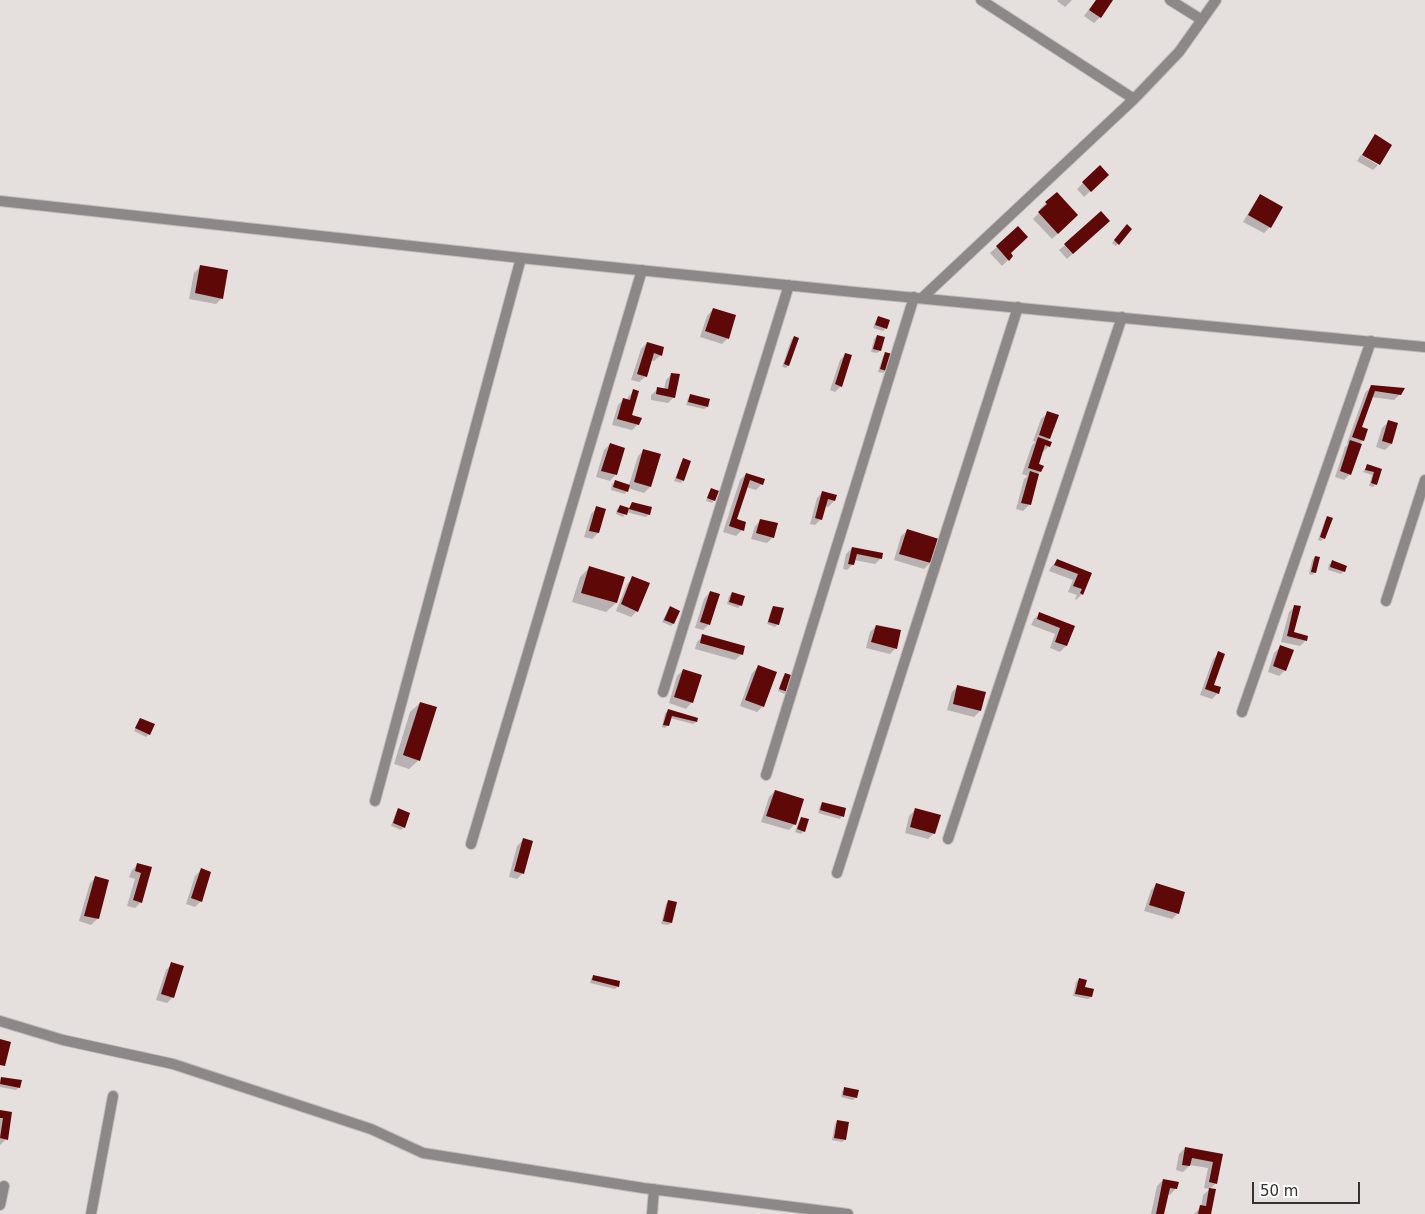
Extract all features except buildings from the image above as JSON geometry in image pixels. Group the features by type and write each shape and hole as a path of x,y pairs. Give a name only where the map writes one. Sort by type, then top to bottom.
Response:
{"street":[{"path":"981,0 1134,98"},
{"path":"1170,0 1202,20"},
{"path":"766,775 918,298 1134,98 1179,52 1216,0"},
{"path":"0,201 521,258 1425,347"},
{"path":"375,801 521,258"},
{"path":"471,844 642,270"},
{"path":"663,692 789,285"},
{"path":"837,873 1018,307"},
{"path":"948,839 1122,317"},
{"path":"1242,712 1370,341"},
{"path":"1386,601 1425,480"},
{"path":"0,1021 63,1040 173,1064 371,1128 423,1153 775,1209 848,1214"},
{"path":"91,1214 113,1096"},
{"path":"0,1204 4,1186"},
{"path":"652,1214 654,1189"}]}
